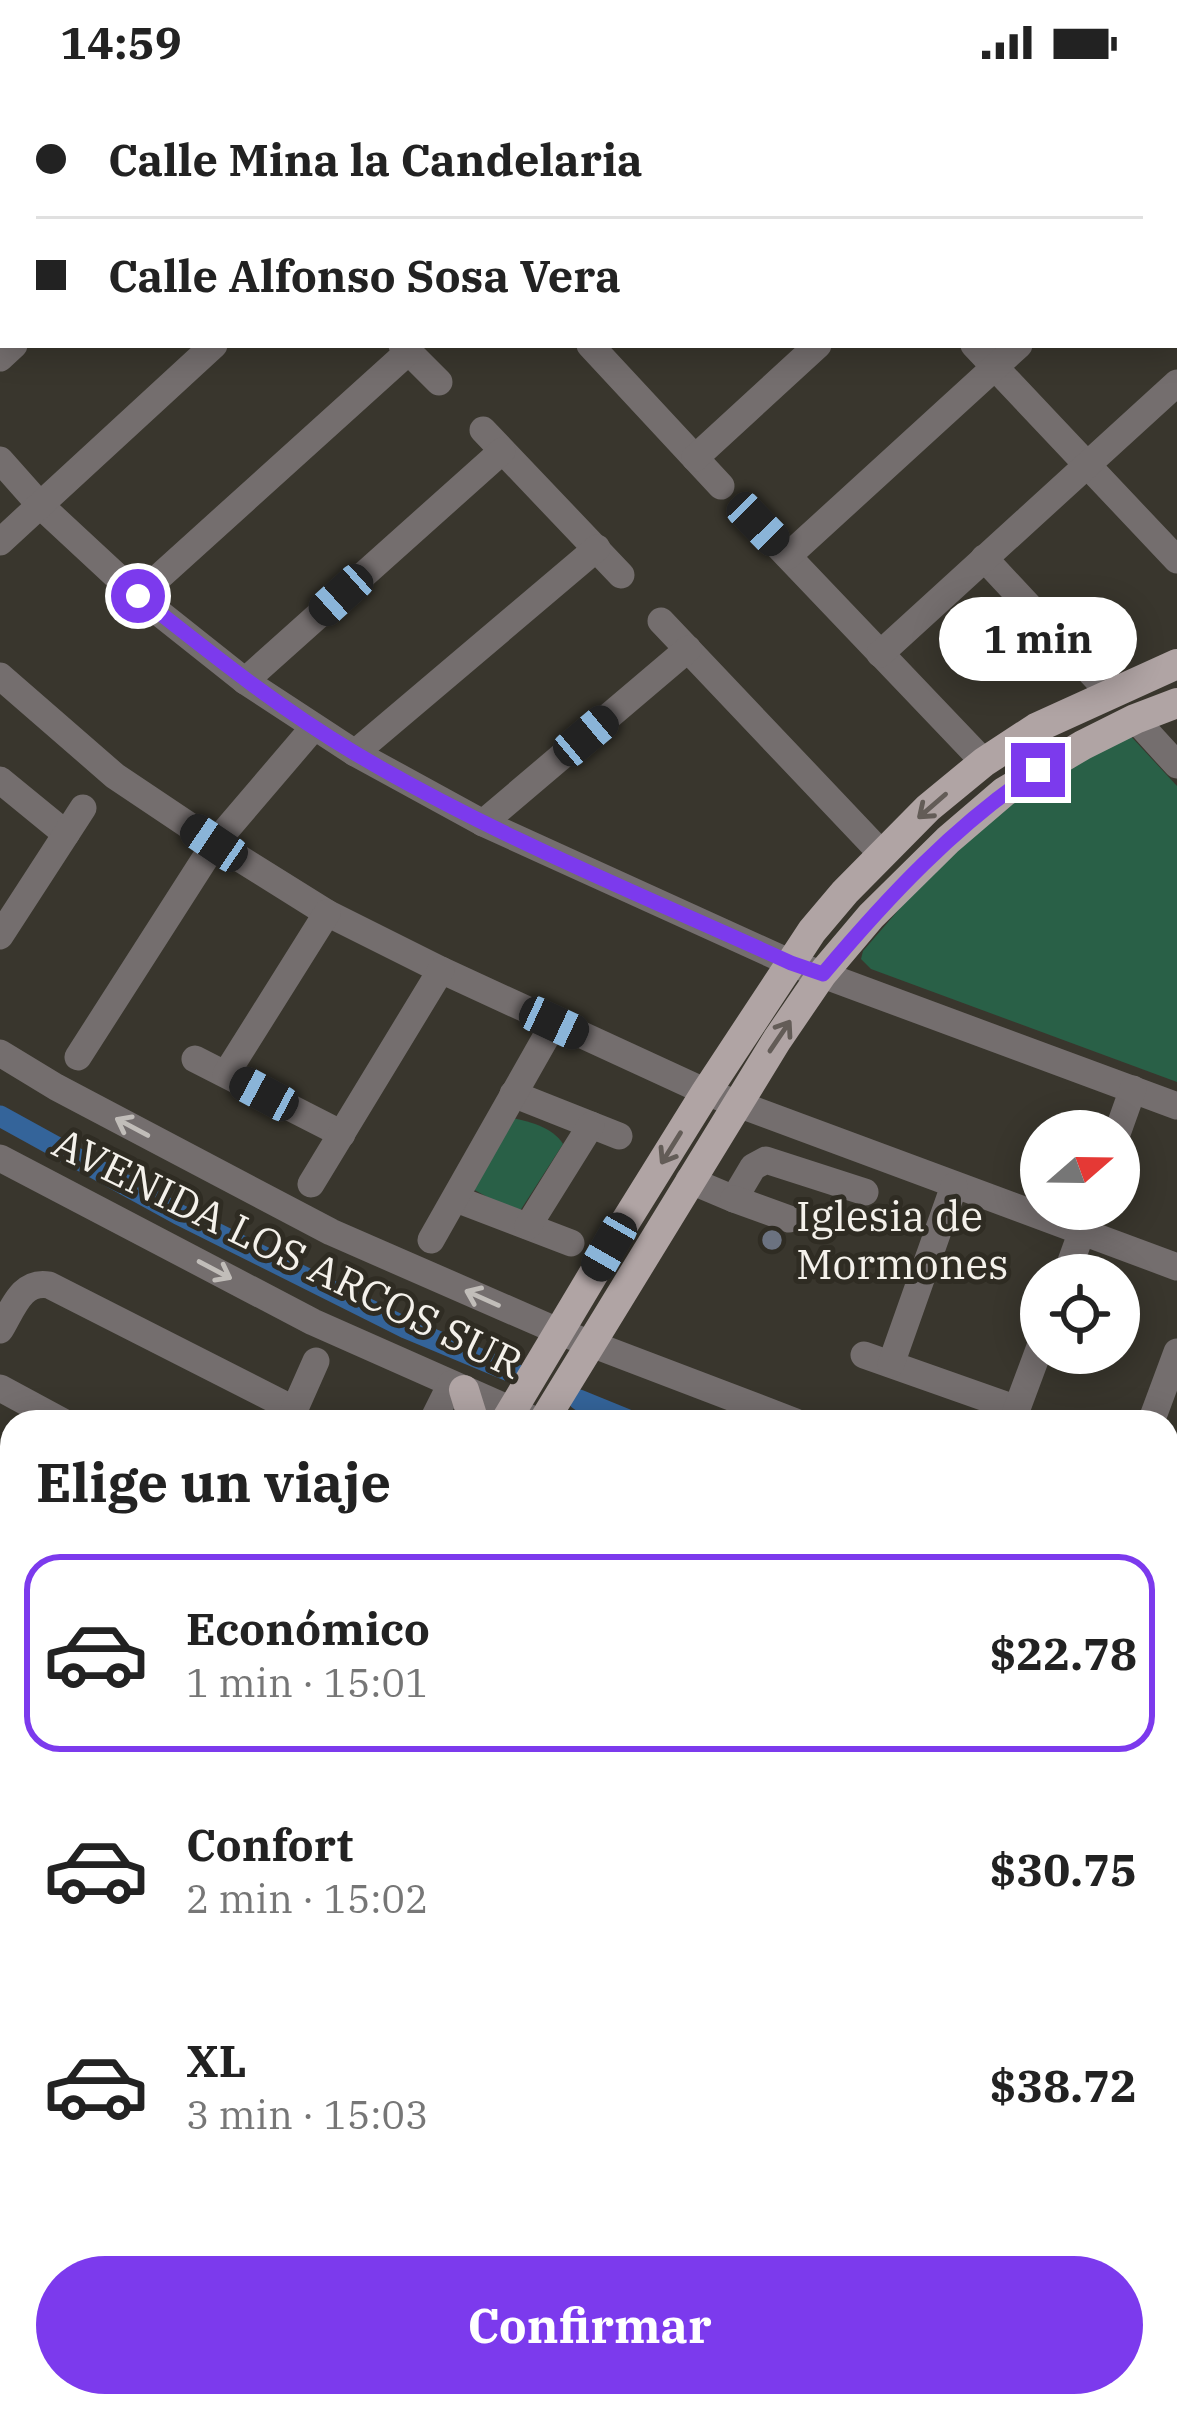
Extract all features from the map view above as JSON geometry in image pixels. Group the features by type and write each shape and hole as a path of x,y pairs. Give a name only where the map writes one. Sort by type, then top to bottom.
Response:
{"main road":[{"path":"529,1410 560,1332 609,1247 812,931 881,853 984,762 1036,728 1177,664"},
{"path":"533,1410 590,1344 736,1104 823,974 871,916 1004,793 1135,719 1177,703"},
{"path":"457,1387 468,1410"}],"street":[{"path":"0,542 211,348"},
{"path":"138,596 405,348 439,382"},
{"path":"695,458 815,348"},
{"path":"977,348 1177,560"},
{"path":"788,556 1016,348"},
{"path":"604,350 721,486"},
{"path":"880,654 1177,383"},
{"path":"245,681 492,440 621,575"},
{"path":"0,460 40,505 138,596 245,681 355,753 483,823 791,963 1177,1106"},
{"path":"758,524 984,762"},
{"path":"355,753 597,548"},
{"path":"984,558 1110,693"},
{"path":"662,621 881,853"},
{"path":"483,823 688,649"},
{"path":"0,676 115,776 327,913 706,1092 954,1186 1020,1203"},
{"path":"1135,719 1177,765"},
{"path":"78,1057 214,843 314,727"},
{"path":"0,780 66,834"},
{"path":"0,936 83,808"},
{"path":"226,1074 327,913"},
{"path":"311,1184 441,970"},
{"path":"430,1240 554,1023"},
{"name":"AVENIDA LOS ARCOS SUR","path":"0,1053 331,1232 560,1332 764,1410"},
{"path":"195,1058 342,1134"},
{"path":"1126,1110 1133,1089"},
{"path":"513,1094 619,1136"},
{"path":"528,1226 591,1125"},
{"name":"AVENIDA LOS ARCOS SUR","path":"0,1157 313,1322 506,1410"},
{"path":"734,1199 753,1167 766,1160 866,1192"},
{"path":"689,1180 789,1219"},
{"path":"954,1186 878,1360 1003,1410"},
{"path":"456,1198 571,1243"},
{"path":"1106,1230 1177,1267"},
{"path":"0,1330 26,1288 50,1285 281,1410"},
{"path":"1155,1410 1177,1352"},
{"path":"295,1410 316,1361"},
{"path":"1017,1410 1030,1374"},
{"path":"441,1410 457,1387"},
{"path":"0,1388 41,1410"}],"green space":[{"path":"1126,731 1177,786 1177,1082 871,969 861,959 928,876 1035,784"},
{"path":"506,1117 546,1129 563,1144 518,1214 471,1188"}],"waterway":[{"path":"0,1116 178,1214 406,1328 514,1373"},
{"path":"579,1400 604,1410"}],"place":[{"name":"Iglesia de Mormones","path":"772,1240"}],"route":[{"path":"138,596 245,681 355,753 483,823 823,974 871,916 948,840 1038,770"}]}
